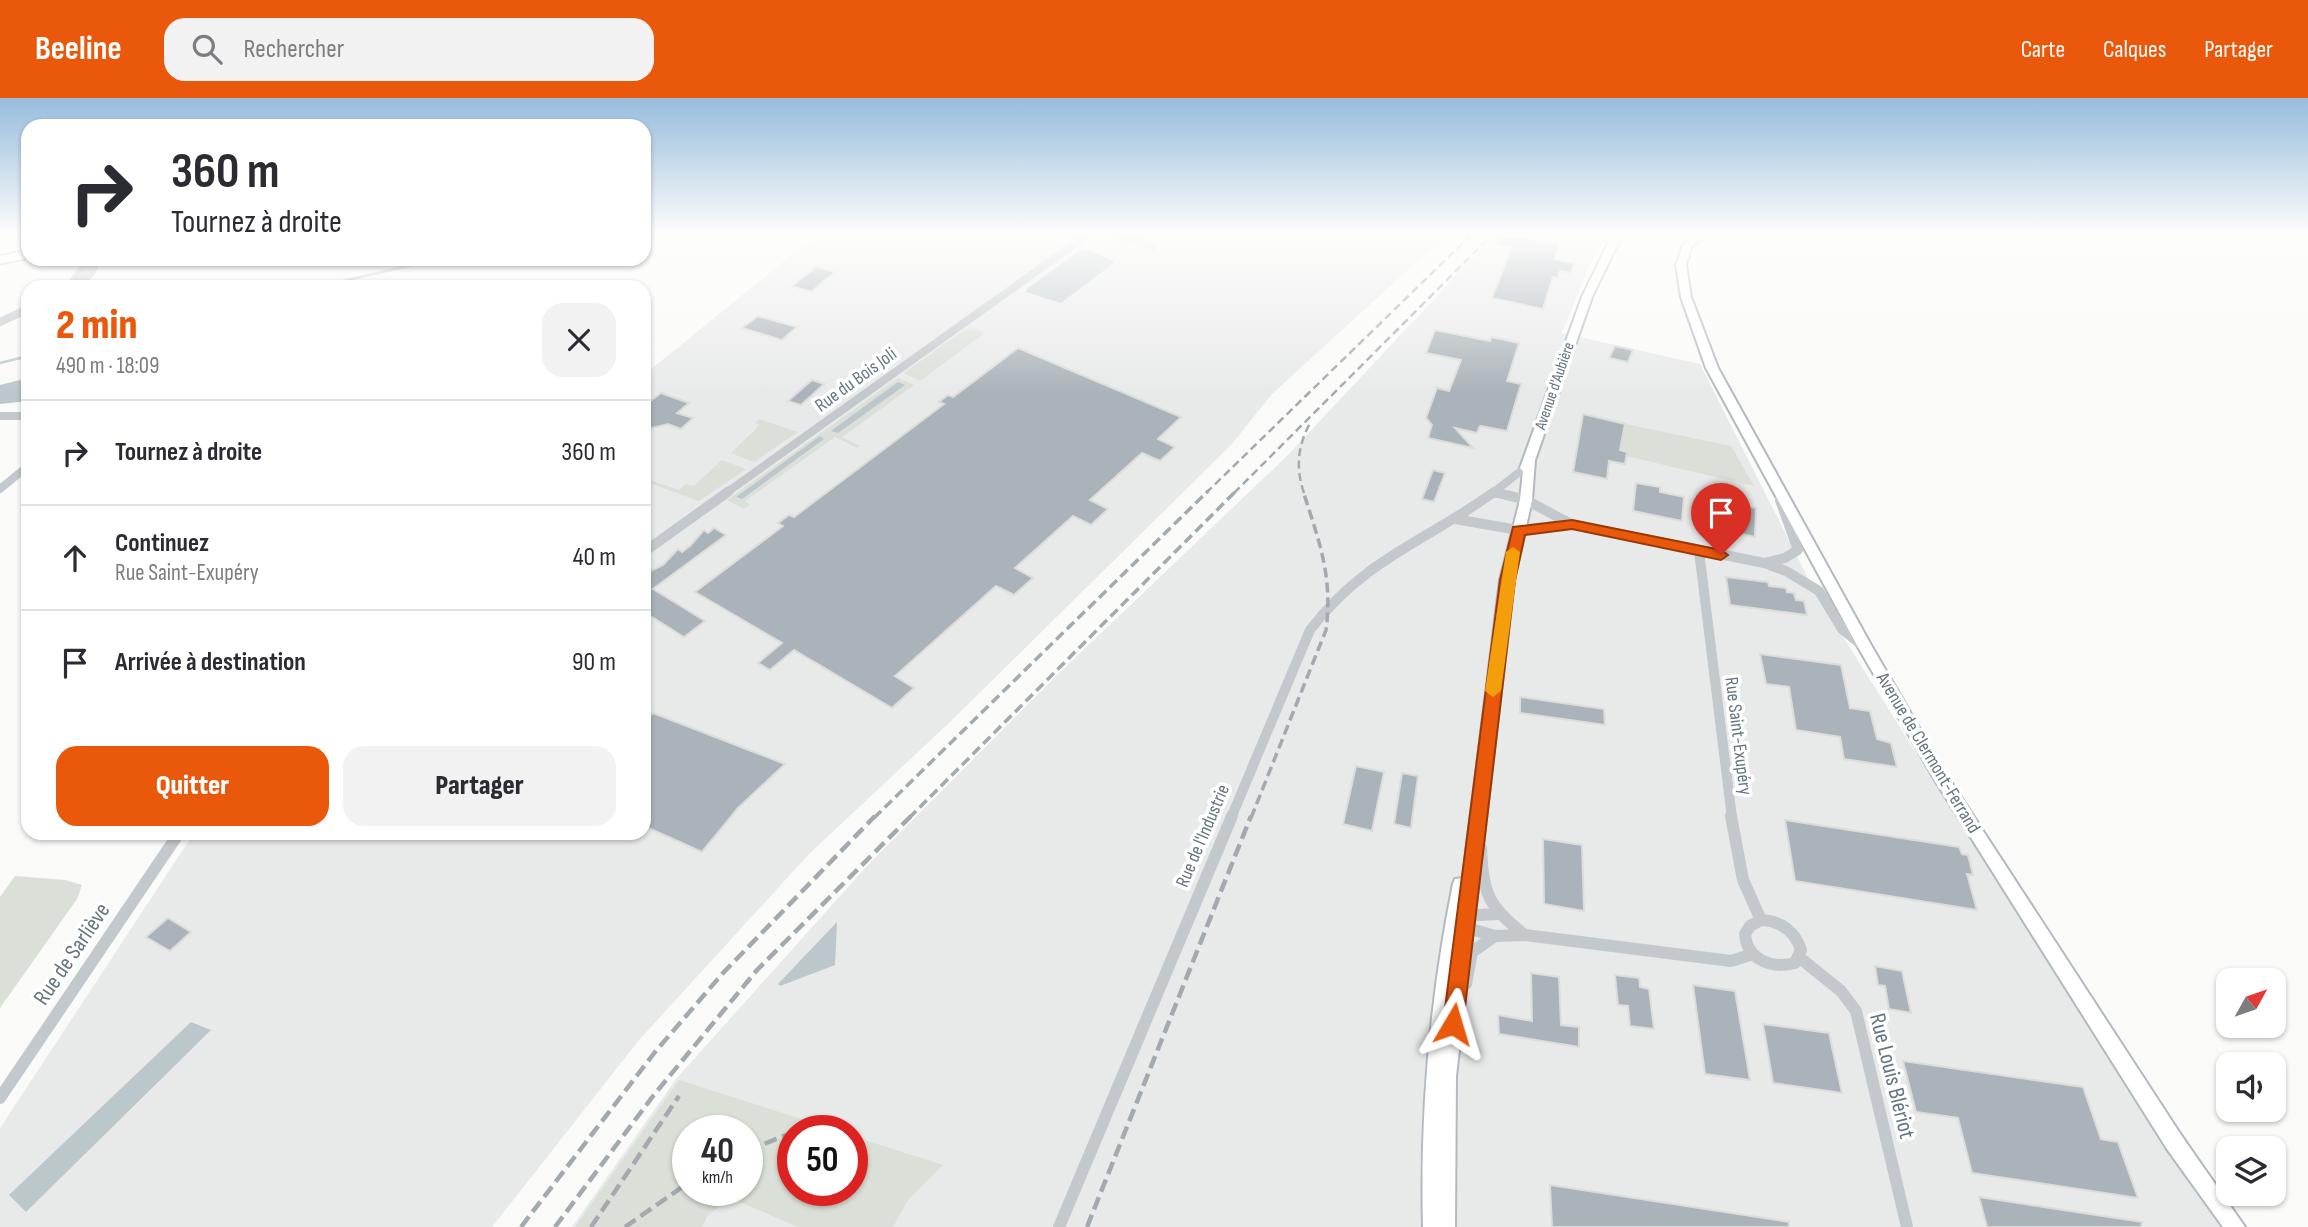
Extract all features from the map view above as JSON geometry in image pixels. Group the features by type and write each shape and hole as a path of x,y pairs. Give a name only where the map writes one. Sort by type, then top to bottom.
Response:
{"main road":[{"name":"Avenue d'Aubière","path":"1445,1227 1447,1076 1461,920 1515,530 1528,465 1561,365 1592,288"},
{"name":"Avenue de Clermont-Ferrand","path":"1684,288 1712,368 1865,647 1948,790 2174,1142 2235,1227"},
{"name":"Avenue d'Aubière","path":"1433,1227 1431,1180 1436,1072 1443,996 1461,920"}],"street":[{"name":"Rue du Bois Joli","path":"651,547 1013,288"},
{"path":"0,325 21,314"},
{"path":"0,416 21,416"},
{"name":"Rue de l'Industrie","path":"1059,1227 1310,630 1329,604 1361,572 1399,546 1455,519 1528,465"},
{"path":"0,489 21,472"},
{"path":"1764,563 1784,558 1798,550 1770,475"},
{"path":"1494,492 1522,499 1572,524 1764,563 1786,571 1819,592 1842,629 1865,647"},
{"path":"1455,519 1478,521 1515,530 1572,524"},
{"name":"Rue Saint-Exupéry","path":"1699,551 1735,851 1743,880 1761,920"},
{"name":"Avenue d'Aubière","path":"1479,799 1482,884 1488,901 1497,914 1525,935"},
{"name":"Rue de Sarliève","path":"0,1098 174,840"},
{"path":"1461,920 1497,914"},
{"path":"1461,920 1495,936 1525,935 1731,961 1753,954"},
{"path":"1761,920 1770,920 1788,928 1799,943 1800,958 1788,967 1760,961 1745,939 1745,932 1754,922 1761,920"},
{"name":"Avenue d'Aubière","path":"1447,1076 1472,952 1495,936"},
{"name":"Rue Louis Blériot","path":"1800,958 1841,991 1856,1011 1906,1227"}],"shaded area":[{"path":"751,288 1388,288 1272,394 1231,445 950,722 809,854 639,1040 492,1227 0,1227 0,1128 189,840 651,840 651,369"},
{"path":"1081,288 1061,303 1026,292 1027,289"},
{"path":"1445,288 1580,288 1562,333 1700,364 1816,594 2077,1008 2228,1227 572,1227 676,1079 867,866 1057,675 1287,456"},
{"path":"975,329 985,333 920,381 904,373 964,330"},
{"path":"898,378 914,385 842,437 860,446 857,448 835,437 745,501 750,505 744,509 727,500"},
{"path":"21,380 21,402 0,404 0,385"},
{"path":"898,382 905,385 838,433 831,431"},
{"path":"759,419 798,432 754,462 731,453 760,425 755,423"},
{"path":"1625,424 1731,446 1754,486 1626,456 1626,452 1620,450"},
{"path":"820,436 824,439 742,499 736,497"},
{"path":"722,460 746,469 699,501 651,484 651,480 679,490 686,484 694,486"},
{"path":"15,876 65,880 82,885 77,899 0,1008 0,897"},
{"path":"837,922 835,965 780,986 778,984"},
{"path":"191,1022 211,1030 26,1212 9,1195"},
{"path":"679,1080 789,1115 777,1115 777,1206 868,1206 868,1141 943,1165 908,1200 893,1227 798,1227 749,1206 763,1206 763,1115 672,1115 672,1206 720,1206 708,1215 702,1227 575,1227"}],"building":[{"path":"797,288 816,288 811,292"},
{"path":"1496,288 1550,288 1543,309 1492,298"},
{"path":"758,316 797,327 782,340 742,328"},
{"path":"1435,330 1490,341 1491,337 1519,343 1507,381 1521,384 1507,431 1480,426 1477,433 1455,428 1473,448 1428,438 1432,425 1426,418 1437,388 1449,391 1461,360 1426,353"},
{"path":"1615,346 1633,350 1628,362 1609,358"},
{"path":"1018,348 1181,417 1158,439 1175,447 1160,461 1142,453 1090,500 1108,509 1091,525 1073,516 1015,568 1033,578 1014,595 996,586 895,676 914,688 892,708 794,650 770,670 758,663 782,643 695,592 783,526 778,523 789,515 794,517 944,404 939,402 948,395 953,397"},
{"path":"812,380 824,384 801,405 788,401"},
{"path":"661,393 689,403 677,413 693,418 681,429 668,424 651,428 651,401"},
{"path":"1583,414 1625,424 1620,450 1627,452 1625,464 1609,461 1607,479 1573,472"},
{"path":"1433,470 1445,473 1434,502 1422,499"},
{"path":"1636,483 1660,487 1660,492 1684,497 1682,521 1633,511"},
{"path":"1706,497 1756,508 1755,537 1705,526"},
{"path":"714,528 726,535 653,589 705,621 684,637 651,616 651,571 663,565 678,549 682,552 690,546 704,530 708,533"},
{"path":"1726,577 1768,582 1769,586 1786,588 1787,592 1794,593 1796,600 1804,601 1807,615 1730,605"},
{"path":"1760,654 1841,665 1850,708 1870,711 1877,739 1891,743 1897,767 1844,759 1840,737 1796,730 1789,687 1766,684"},
{"path":"1520,697 1604,709 1605,725 1520,713"},
{"path":"653,713 785,764 738,808 702,852 651,829"},
{"path":"1356,766 1384,772 1372,831 1343,824"},
{"path":"1402,773 1418,776 1411,828 1394,824"},
{"path":"1785,820 1959,847 1962,854 1968,855 1973,875 1967,874 1977,910 1795,881"},
{"path":"1543,839 1582,845 1584,911 1544,904"},
{"path":"168,918 191,932 170,951 146,937"},
{"path":"1875,966 1902,971 1911,1013 1889,1009 1885,986 1878,985"},
{"path":"1531,973 1559,977 1561,1025 1579,1027 1579,1047 1499,1034 1498,1015 1532,1021"},
{"path":"1615,975 1639,978 1640,987 1649,989 1654,1029 1630,1026 1628,1006 1618,1005"},
{"path":"1693,985 1735,991 1750,1080 1705,1074"},
{"path":"1763,1024 1829,1033 1842,1093 1773,1083"},
{"path":"1903,1061 2083,1087 2101,1139 2118,1142 2138,1198 1972,1173 1958,1118 1916,1112"},
{"path":"1550,1185 1789,1222 1789,1227 1552,1227"},
{"path":"1979,1197 2142,1222 2141,1227 1987,1227"}],"waterway":[{"path":"0,363 21,358"}],"railway":[{"path":"1206,493 1417,288"},
{"path":"555,1227 653,1096 757,970 1439,288"},
{"path":"1304,493 1299,474 1299,456 1311,421"},
{"path":"874,818 1208,491"},
{"path":"1251,818 1326,630 1326,575 1303,491"},
{"path":"521,1227 655,1052 723,973 875,816"},
{"path":"1087,1227 1251,816"},
{"path":"591,1227 679,1096"},
{"path":"763,1144 777,1139"},
{"path":"625,1227 672,1194"}],"slow traffic":[{"path":"1493,691 1513,552"}],"route":[{"path":"1453,1024 1507,580 1518,530 1572,524 1721,555"}]}
